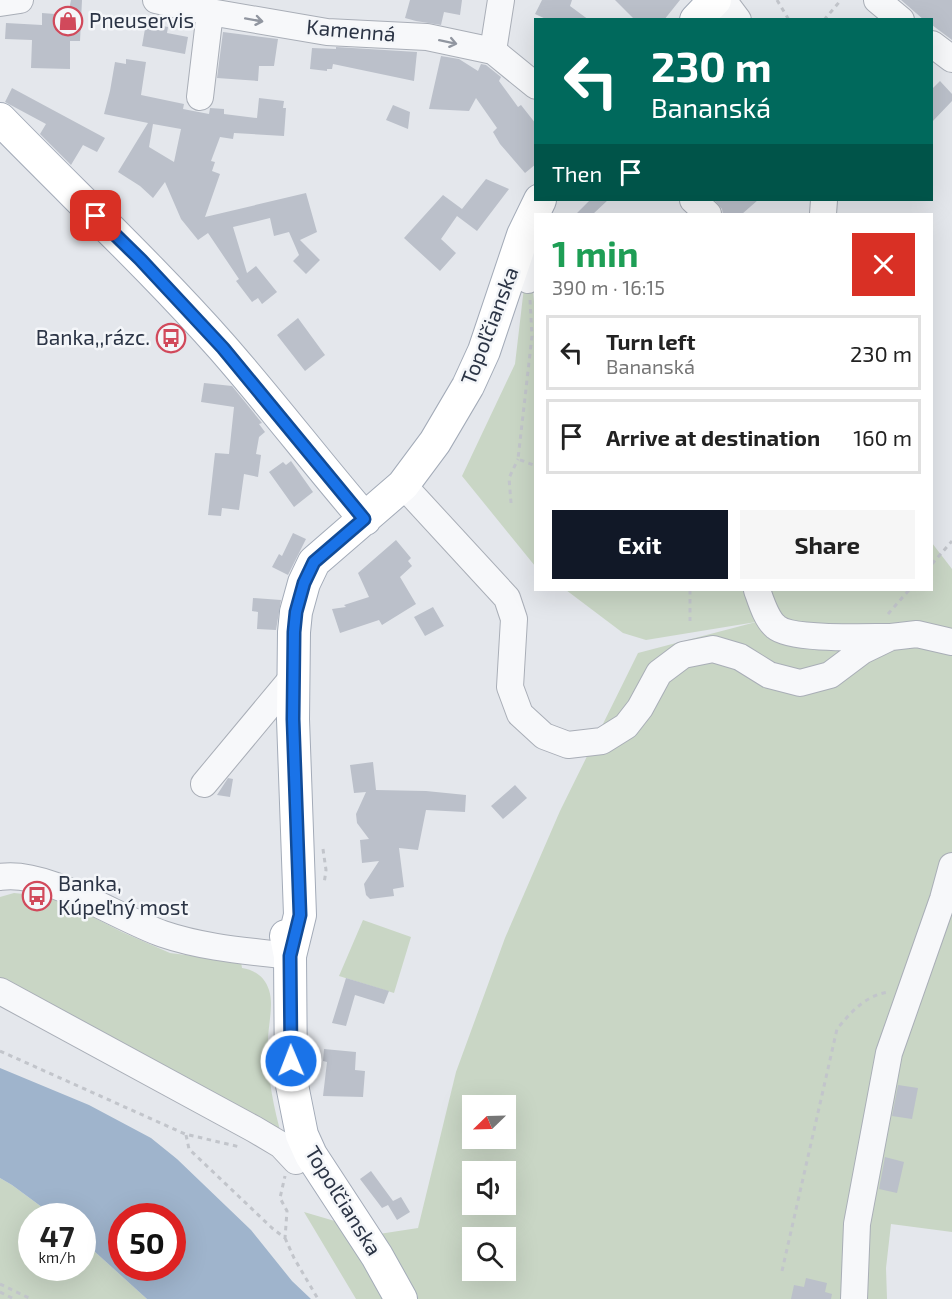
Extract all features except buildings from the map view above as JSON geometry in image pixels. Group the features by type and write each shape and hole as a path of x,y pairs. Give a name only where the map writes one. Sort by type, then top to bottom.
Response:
{"main road":[{"path":"698,18 715,0"},
{"path":"0,119 140,259 223,348 364,519"},
{"name":"Topoľčianska","path":"401,1299 311,1155 302,1135 291,1080 290,956 281,911 283,786 293,719 294,632 304,583 314,562 403,484 435,442 468,386 484,351 523,235 536,208"},
{"path":"327,550 332,520 329,476"}],"street":[{"name":"Kamenná","path":"156,0 210,12 327,32 427,37 493,51 534,84"},
{"path":"493,51 501,0"},
{"path":"723,0 736,18"},
{"path":"878,0 899,18"},
{"path":"200,97 210,12"},
{"path":"933,45 952,59"},
{"path":"694,201 707,213"},
{"path":"528,280 534,242"},
{"path":"403,484 507,598 514,619 510,687 520,714 544,736 568,745 602,741 626,726 640,708 659,673 683,655 713,650 740,657 769,675 800,682 830,675 890,626"},
{"path":"757,591 762,605 776,627 795,635 890,626 952,642"},
{"path":"204,784 293,677"},
{"path":"854,1299 857,1224 889,1053 952,866"},
{"path":"0,877 17,875 46,882 128,920 173,937 202,944 290,956"},
{"path":"0,991 254,1128 281,1145 296,1161"}],"path":[{"path":"777,0 788,18"},
{"path":"826,18 841,0"},
{"path":"511,503 509,478 518,459 534,336 528,280"},
{"path":"518,459 534,465"},
{"path":"933,563 952,541"},
{"path":"690,591 690,621"},
{"path":"890,626 908,591"},
{"path":"782,1271 837,1029 854,1009 879,994 896,990 906,1001"},
{"path":"0,1051 185,1134 246,1148"},
{"path":"185,1134 189,1149 285,1238 318,1299"},
{"path":"285,1238 287,1211 280,1198 281,1187 289,1166 296,1161"},
{"path":"0,1284 31,1299"},
{"path":"0,1292 14,1299"}],"green space":[{"path":"525,279 532,282 534,302 534,565 462,476 515,364"},
{"path":"933,544 952,569 952,1232 891,1224 886,1268 887,1299 356,1299 304,1212 379,1234 418,1228 456,1072 505,938 560,811 638,653 756,622 646,640 623,633 567,591 933,591"},
{"path":"14,893 54,897 122,932 170,953 241,962 242,968 259,975 265,981 270,996 268,1066 273,1102 282,1137 0,982 0,897"},
{"path":"363,920 411,937 394,993 339,976"},
{"path":"0,1178 36,1203 18,1203 18,1281 96,1281 96,1253 108,1264 108,1281 127,1281 147,1299 0,1299"}],"water":[{"path":"0,1068 89,1105 151,1138 177,1159 251,1230 292,1281 311,1299 147,1299 127,1281 186,1281 186,1203 108,1203 108,1264 96,1253 96,1203 36,1203 0,1178"}],"place":[{"name":"Pneuservis","path":"68,21"},
{"name":"Banka,,rázc.","path":"171,338"},
{"name":"Banka, Kúpeľný most","path":"37,896"}],"route":[{"path":"96,216 140,259 223,348 364,519 314,562 304,583 296,612 293,719 300,915 290,956 291,1061"}]}
